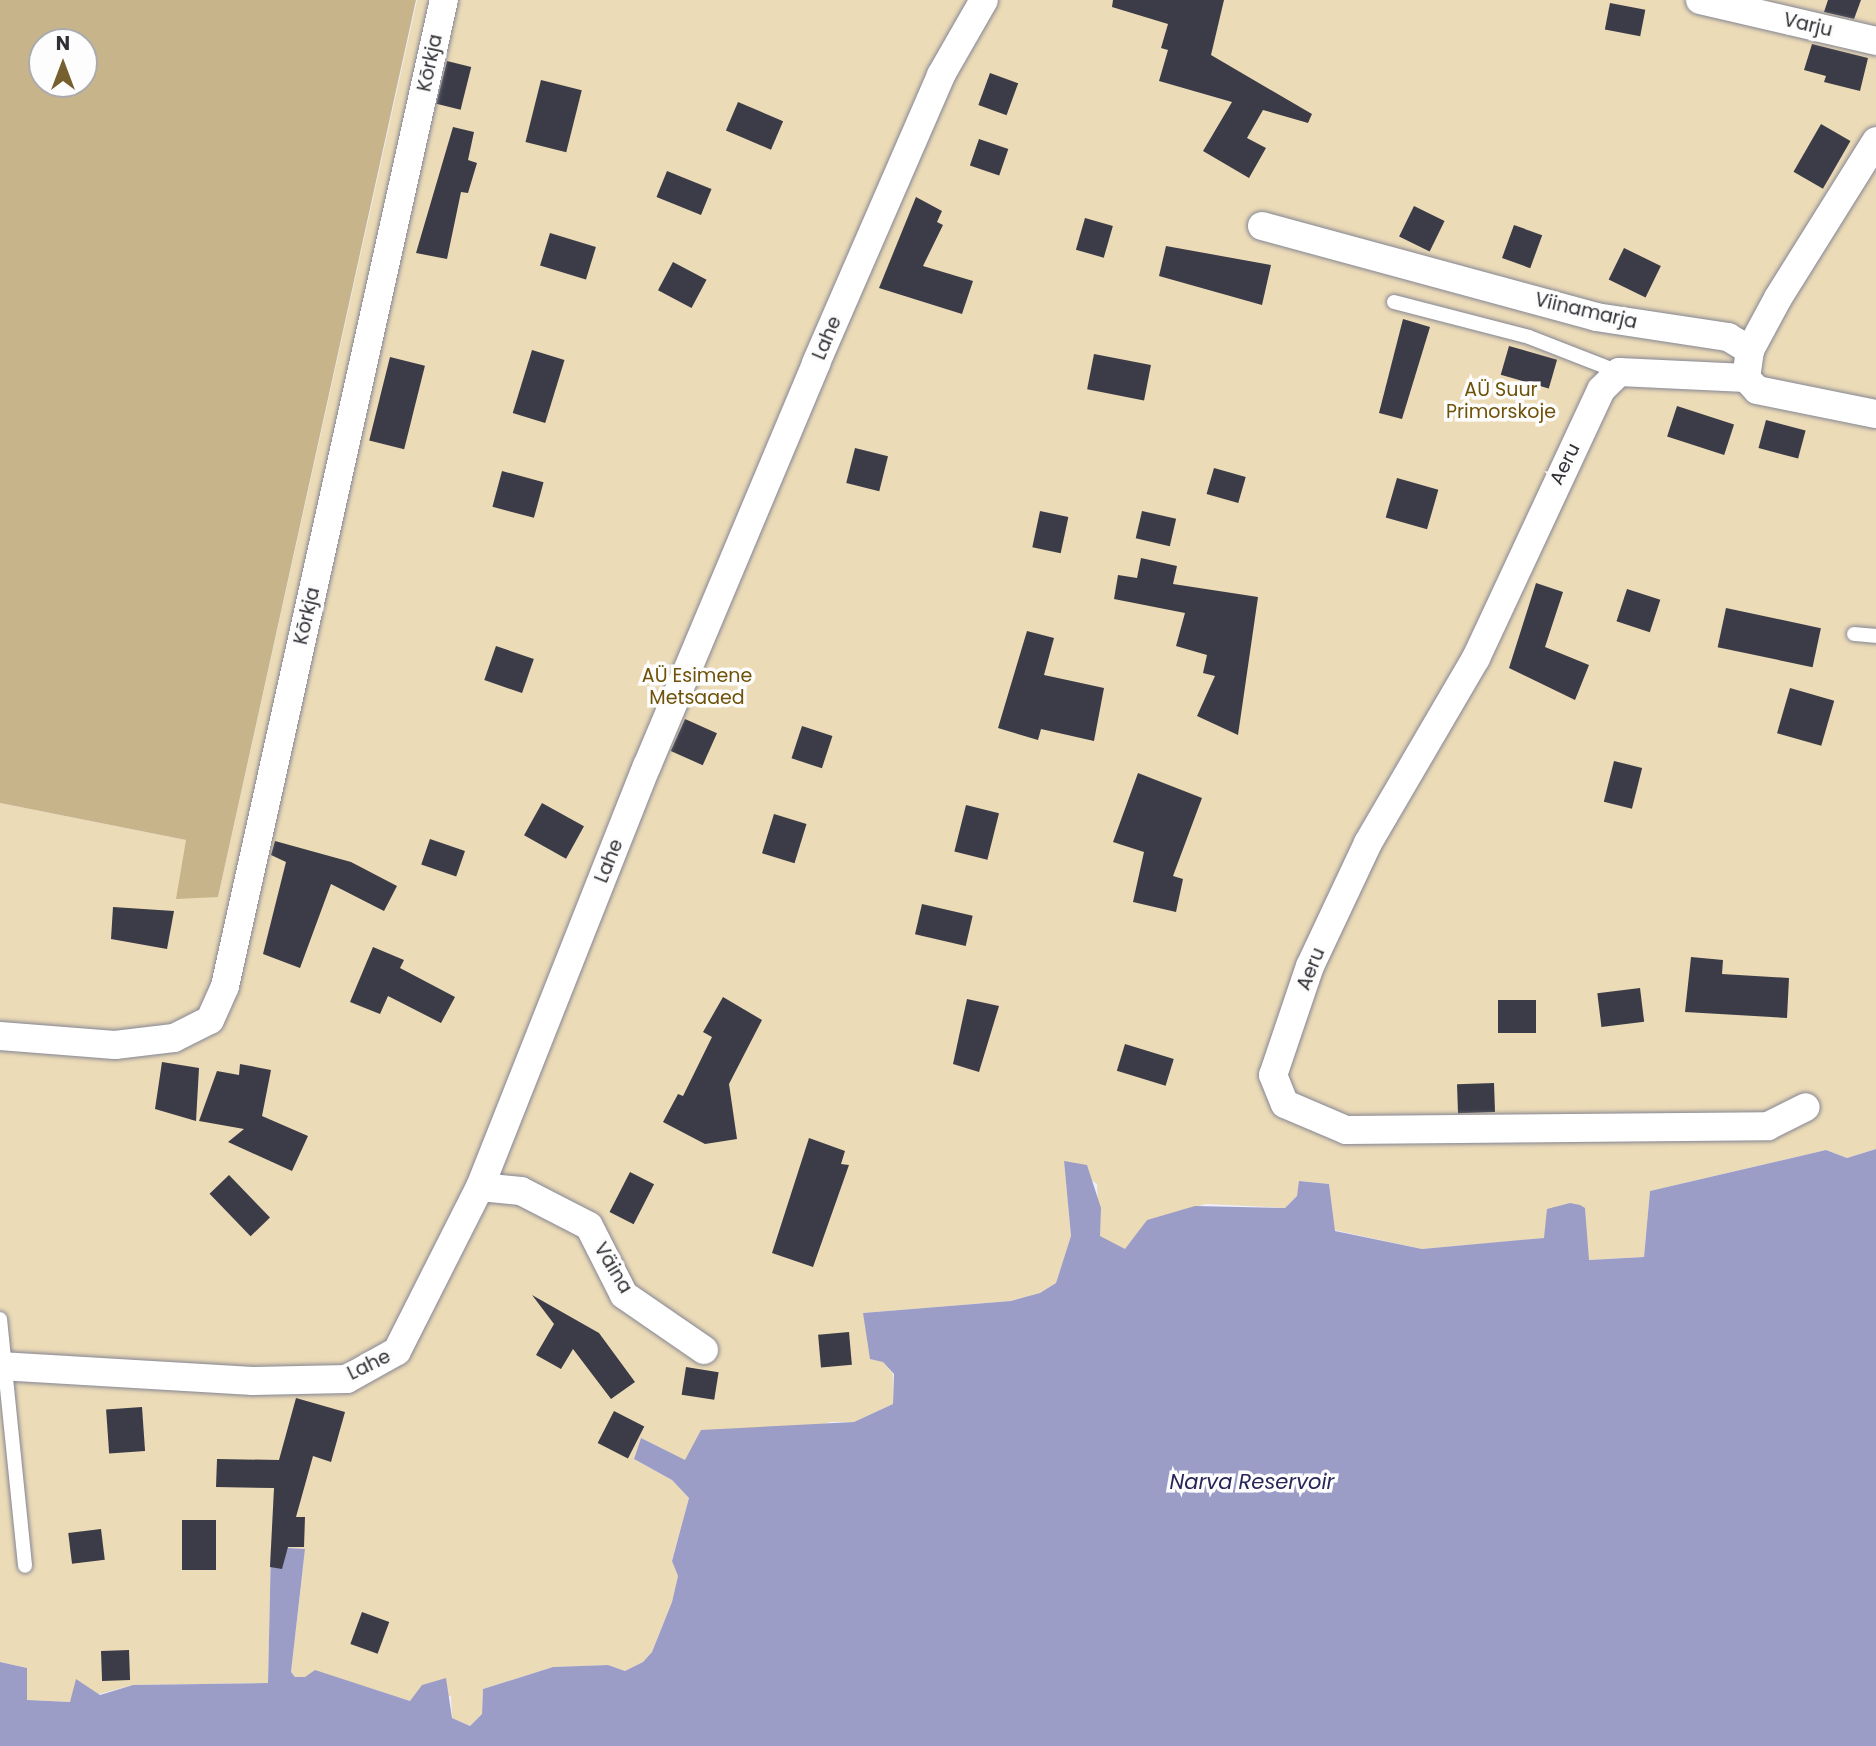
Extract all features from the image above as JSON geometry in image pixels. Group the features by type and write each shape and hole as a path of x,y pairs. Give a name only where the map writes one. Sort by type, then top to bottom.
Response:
{"street":[{"name":"Kõrkja","path":"0,1036 115,1045 174,1038 211,1020 225,986 444,0"},
{"name":"Lahe","path":"4,1366 253,1381 347,1379 397,1352 480,1187 647,766 816,363 941,75 984,0"},
{"name":"Varju","path":"1700,0 1876,41"},
{"path":"1619,372 1748,364 1777,298 1876,141"},
{"name":"Viinamarja","path":"1262,226 1596,317 1728,337 1748,364 1757,390 1876,414"},
{"name":"Aeru","path":"1619,372 1601,390 1476,658 1368,843 1310,966 1273,1075 1286,1104 1346,1130 1768,1126 1806,1107"},
{"name":"Väina","path":"480,1187 521,1191 589,1226 624,1294 704,1350"}],"lane":[{"path":"1394,302 1529,337 1619,372"},
{"path":"1854,634 1876,636"},
{"path":"0,1319 25,1566"}],"green space":[{"name":"AÜ Esimene Metsaaed","path":"417,0 1876,0 1876,1149 1847,1158 1826,1150 1650,1191 1644,1257 1588,1260 1585,1209 1545,1238 1422,1249 1334,1230 1329,1184 1300,1181 1297,1196 1285,1208 1206,1204 1147,1220 1125,1250 1099,1236 1097,1184 1064,1162 1071,1236 1056,1283 1040,1293 1011,1301 863,1313 883,1362 893,1374 893,1404 854,1422 831,1422 685,1461 641,1438 634,1459 672,1480 689,1498 672,1560 678,1576 672,1602 652,1652 643,1662 625,1671 608,1665 553,1667 483,1689 482,1714 470,1726 452,1718 451,1696 410,1701 341,1679 295,1677 291,1672 305,1549 271,1547 268,1683 133,1685 70,1702 26,1700 27,1668 0,1662 0,803 186,840 218,897"}],"shaded area":[{"path":"0,0 416,0 218,897 176,899 186,840 0,803"}],"water":[{"name":"Narva Reservoir","path":"1876,1149 1876,1746 0,1746 0,1662 27,1668 27,1700 70,1702 76,1679 100,1695 133,1685 268,1683 271,1547 305,1549 291,1672 295,1677 305,1677 315,1670 410,1701 422,1685 446,1678 452,1718 470,1726 482,1714 483,1689 553,1667 608,1665 625,1671 643,1662 652,1652 672,1602 678,1576 672,1561 689,1498 672,1480 634,1459 641,1438 685,1460 701,1430 854,1422 893,1404 894,1374 883,1362 870,1359 863,1313 1011,1301 1040,1293 1056,1283 1071,1236 1064,1161 1087,1165 1101,1208 1100,1236 1125,1249 1147,1220 1195,1206 1285,1208 1297,1196 1299,1181 1329,1184 1335,1231 1422,1249 1544,1238 1547,1209 1570,1203 1580,1205 1585,1208 1589,1260 1644,1257 1650,1191 1826,1150 1847,1158"}],"building":[{"path":"1113,0 1224,0 1211,55 1312,114 1308,123 1263,110 1247,138 1266,148 1249,178 1203,151 1232,102 1159,81 1168,50 1161,48 1168,24 1112,7"},
{"path":"1828,0 1861,0 1854,19 1824,12"},
{"path":"1610,3 1645,10 1640,36 1605,30"},
{"path":"1812,44 1868,58 1860,91 1824,82 1826,76 1804,70"},
{"path":"447,61 471,67 461,110 436,104"},
{"path":"990,73 1018,83 1007,115 978,105"},
{"path":"541,80 582,90 566,152 526,142"},
{"path":"738,102 783,121 771,150 726,131"},
{"path":"1821,124 1850,141 1823,189 1794,172"},
{"path":"453,127 474,132 468,160 477,163 468,193 461,192 447,259 416,253"},
{"path":"979,139 1008,149 999,176 970,165"},
{"path":"667,171 712,189 701,215 657,197"},
{"path":"916,197 942,211 937,222 943,225 923,266 973,281 962,314 879,288"},
{"path":"1414,206 1445,221 1430,251 1399,237"},
{"path":"1085,218 1113,226 1104,258 1076,250"},
{"path":"1514,225 1542,235 1530,268 1502,258"},
{"path":"550,233 596,247 586,280 540,266"},
{"path":"1166,246 1271,265 1262,305 1159,276"},
{"path":"1624,248 1661,266 1646,297 1609,279"},
{"path":"673,262 707,280 692,308 658,290"},
{"path":"1403,319 1430,327 1402,419 1379,413"},
{"path":"1509,346 1557,360 1549,389 1501,375"},
{"path":"532,350 565,360 545,423 513,413"},
{"path":"1094,354 1151,365 1144,400 1087,389"},
{"path":"390,357 425,366 404,449 369,440"},
{"path":"1677,406 1734,425 1724,455 1667,436"},
{"path":"1766,420 1806,431 1798,459 1758,448"},
{"path":"855,448 888,456 879,491 846,483"},
{"path":"1214,468 1246,477 1238,503 1207,494"},
{"path":"502,471 544,482 534,518 492,507"},
{"path":"1397,478 1438,490 1427,529 1386,517"},
{"path":"1040,511 1068,517 1061,553 1032,547"},
{"path":"1142,511 1176,519 1170,546 1136,538"},
{"path":"1141,558 1177,566 1173,584 1258,597 1238,735 1197,716 1215,676 1203,673 1207,655 1176,646 1185,613 1114,599 1118,575 1137,578"},
{"path":"1536,583 1563,592 1545,647 1589,665 1575,700 1509,668"},
{"path":"1627,589 1660,600 1650,632 1616,621"},
{"path":"1726,608 1821,628 1813,667 1718,647"},
{"path":"1027,631 1054,638 1044,675 1104,688 1094,741 1041,729 1038,740 998,728"},
{"path":"496,646 534,659 522,693 484,680"},
{"path":"1790,688 1834,701 1821,746 1777,733"},
{"path":"685,719 717,733 703,765 671,751"},
{"path":"802,726 832,736 822,768 791,758"},
{"path":"1614,761 1642,768 1632,809 1604,802"},
{"path":"1138,773 1202,798 1173,876 1183,879 1176,912 1133,902 1144,852 1113,842"},
{"path":"542,803 584,826 566,859 524,835"},
{"path":"966,805 999,813 987,860 954,852"},
{"path":"774,814 807,824 795,863 762,853"},
{"path":"430,839 465,851 456,877 421,865"},
{"path":"275,841 351,862 397,886 384,911 331,884 300,968 263,954 286,862 271,855"},
{"path":"922,904 973,916 966,946 915,934"},
{"path":"113,907 174,911 167,949 111,939"},
{"path":"373,947 404,960 400,968 455,997 441,1023 388,996 380,1014 350,1002"},
{"path":"1691,957 1723,960 1722,974 1789,978 1787,1018 1685,1012"},
{"path":"1640,988 1644,1022 1601,1027 1597,993"},
{"path":"723,997 762,1020 729,1084 737,1139 705,1144 663,1122 678,1094 683,1096 712,1037 703,1032"},
{"path":"967,999 999,1006 979,1072 953,1064"},
{"path":"1498,1000 1536,1000 1536,1033 1498,1033"},
{"path":"1125,1044 1174,1059 1166,1086 1117,1071"},
{"path":"162,1062 199,1068 196,1121 155,1109"},
{"path":"240,1064 271,1070 262,1116 308,1136 292,1171 228,1142 244,1129 199,1121 217,1071 239,1075"},
{"path":"1494,1083 1495,1112 1458,1113 1457,1084"},
{"path":"809,1138 845,1151 841,1164 849,1165 813,1267 772,1253"},
{"path":"630,1172 654,1184 634,1224 610,1212"},
{"path":"229,1175 270,1217 251,1236 210,1194"},
{"path":"532,1295 599,1333 635,1382 611,1399 573,1349 561,1369 536,1355 554,1324"},
{"path":"849,1332 852,1365 821,1368 818,1335"},
{"path":"686,1367 719,1372 714,1400 682,1395"},
{"path":"296,1398 345,1412 331,1462 313,1456 296,1517 305,1517 304,1547 288,1547 282,1569 270,1567 274,1488 216,1487 217,1459 279,1460"},
{"path":"142,1407 145,1451 109,1453 106,1410"},
{"path":"614,1411 644,1426 628,1459 598,1443"},
{"path":"182,1520 216,1520 216,1570 182,1570"},
{"path":"101,1529 105,1560 72,1564 68,1533"},
{"path":"362,1612 389,1622 378,1654 350,1644"},
{"path":"129,1650 130,1680 102,1681 101,1651"}],"park label":[{"name":"AÜ Suur Primorskoje","path":"1501,401"}]}
